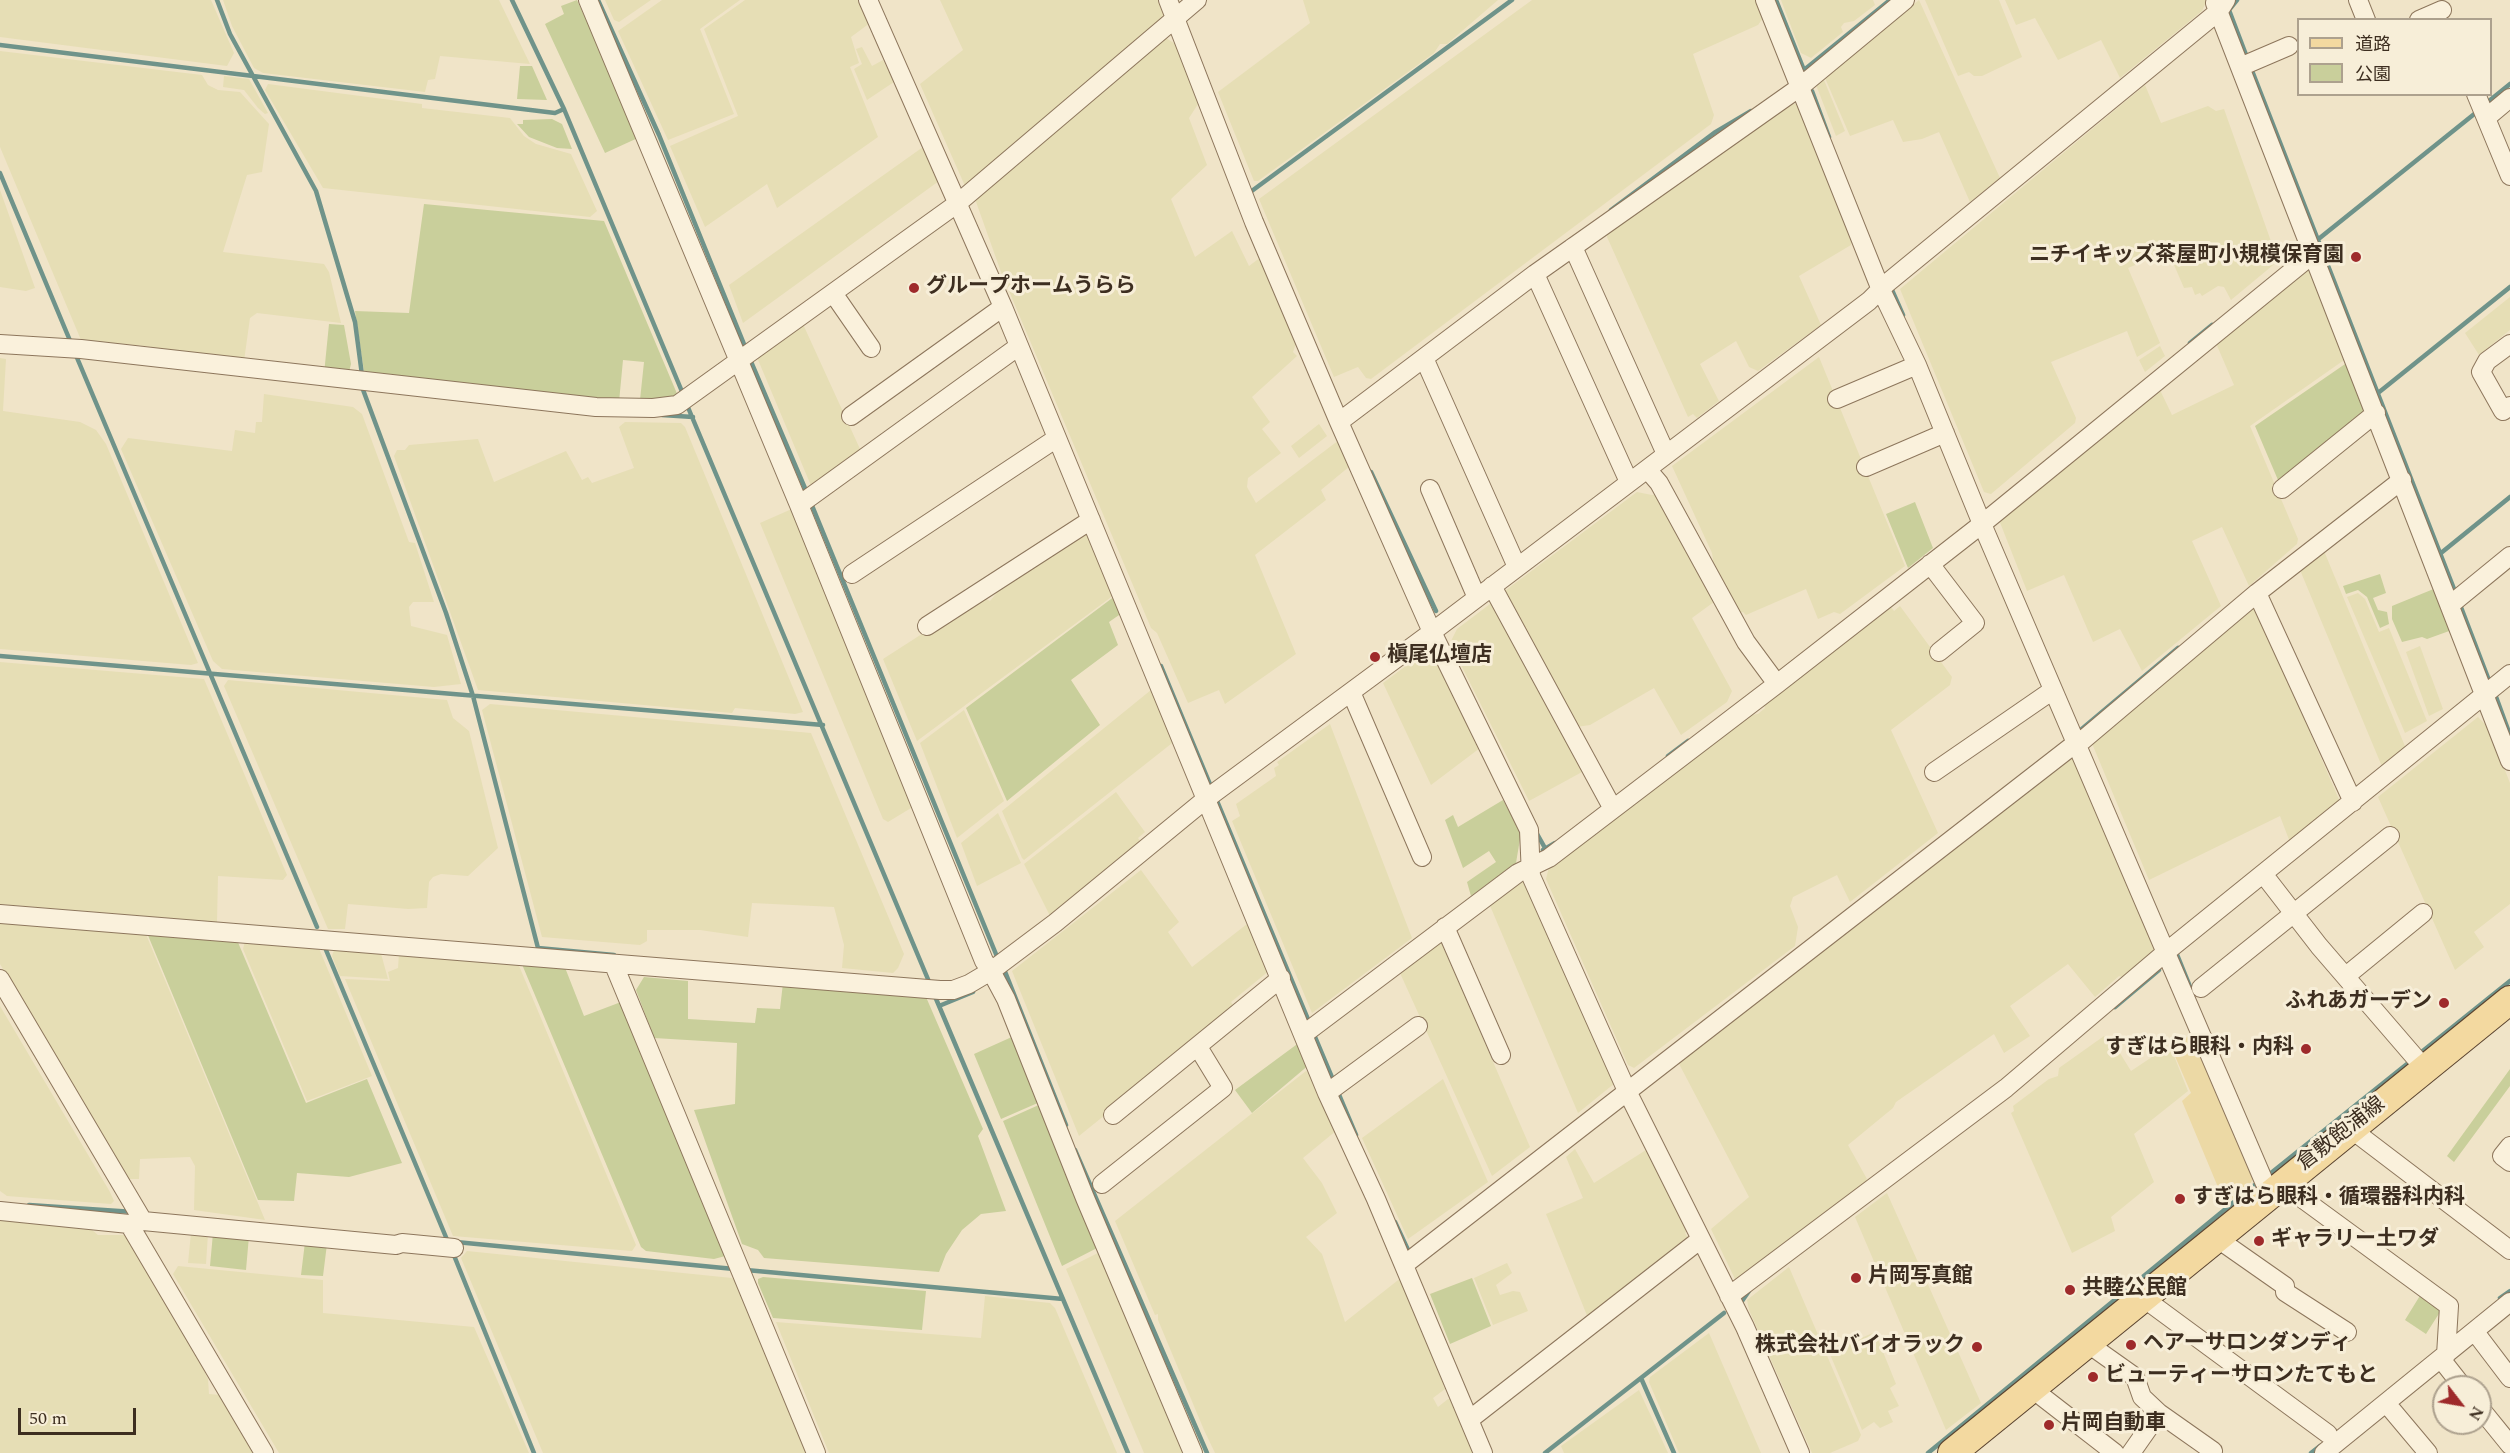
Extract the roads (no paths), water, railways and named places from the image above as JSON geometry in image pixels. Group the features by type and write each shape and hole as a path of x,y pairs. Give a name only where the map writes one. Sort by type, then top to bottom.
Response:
{"main road":[{"name":"倉敷飽浦線","path":"1968,1448 2031,1388 2086,1342 2351,1129 2418,1061 2509,1003"}],"street":[{"path":"588,0 745,355 806,500 984,961 997,970 1084,1198 1193,1453"},
{"path":"868,0 962,199 1003,307 1210,799 1281,978 1309,1030 1404,1265 1473,1417 1483,1453"},
{"path":"1168,0 1254,222 1343,419 1432,632 1529,830 1531,876 1701,1239 1730,1296 1800,1453"},
{"path":"0,344 73,349 596,407 653,408 686,400 962,199 1197,0"},
{"path":"1765,0 1881,290 1987,520 2053,690 2077,740 2166,952 2275,1188 2449,1306 2445,1349 2457,1375"},
{"path":"1343,419 1535,274 1800,87 1905,0"},
{"path":"2358,0 2365,18"},
{"path":"0,914 931,990 953,990 969,984 997,970 1210,799 1353,696 1432,632 1490,592 1517,567 1629,482 1650,472 1666,454 1881,290 2220,4 2247,64 2311,248 2400,474 2456,601 2489,691 2510,762"},
{"path":"2424,18 2442,10"},
{"path":"2247,64 2289,46"},
{"path":"2510,98 2481,107 2510,176"},
{"path":"1573,247 1666,454"},
{"path":"1309,1030 1518,873 1549,858 1611,804 1773,679 1987,520 2311,248"},
{"path":"1535,274 1629,482"},
{"path":"833,293 871,348"},
{"path":"852,416 1003,307"},
{"path":"2510,344 2487,361 2481,372 2503,411 2510,406"},
{"path":"806,500 1019,346"},
{"path":"1424,358 1517,567"},
{"path":"1837,399 1917,365"},
{"path":"2282,489 2376,413"},
{"path":"1866,467 1945,433"},
{"path":"852,574 1057,438"},
{"path":"1650,472 1746,642 1773,679"},
{"path":"1404,1265 2077,740 2400,474"},
{"path":"1430,489 1611,804"},
{"path":"927,626 1091,520"},
{"path":"2456,601 2510,556"},
{"path":"1930,564 1976,623 1939,652"},
{"path":"2257,593 2353,802"},
{"path":"1730,1296 2006,1088 2166,952 2267,879 2353,802 2510,674"},
{"path":"1934,772 2053,690"},
{"path":"1353,696 1422,857"},
{"path":"2201,988 2390,836"},
{"path":"2267,879 2293,914 2418,1061"},
{"path":"2346,976 2423,913"},
{"path":"1445,927 1501,1055"},
{"path":"614,965 816,1453"},
{"path":"1113,1115 1281,978"},
{"path":"0,979 137,1219 264,1453"},
{"path":"1332,1089 1418,1026"},
{"path":"1102,1184 1223,1088 1198,1047"},
{"path":"2351,1129 2510,1250"},
{"path":"2510,1146 2502,1156 2510,1162"},
{"path":"0,1211 137,1219 396,1245 402,1243 450,1247"},
{"path":"2215,1237 2285,1286 2285,1292 2347,1332"},
{"path":"1473,1417 1701,1239"},
{"path":"2142,1297 2332,1446 2386,1403 2445,1349 2475,1332 2510,1302"},
{"path":"2475,1332 2510,1378"},
{"path":"2086,1342 2135,1377 2142,1398 2158,1413 2213,1451"},
{"path":"2031,1388 2126,1453 2158,1413"},
{"path":"2386,1403 2428,1453"},
{"path":"2492,1423 2510,1445"}],"waterway":[{"path":"217,0 230,34 316,191 355,322 362,375"},
{"path":"512,0 564,109 683,394"},
{"path":"598,0 659,135 746,349"},
{"path":"1249,193 1512,0"},
{"path":"1776,0 1804,70"},
{"path":"1804,70 1890,0"},
{"path":"2237,0 2229,10 2248,60"},
{"path":"0,45 555,113 564,109"},
{"path":"2251,68 2456,594"},
{"path":"2484,105 2510,84"},
{"path":"1812,91 1829,137"},
{"path":"1611,210 1714,133 1751,111"},
{"path":"2316,241 2478,111"},
{"path":"0,173 71,343"},
{"path":"2378,393 2510,287"},
{"path":"1892,290 1903,315"},
{"path":"2190,343 2212,325"},
{"path":"75,353 317,927"},
{"path":"749,357 807,493"},
{"path":"362,387 446,613 473,696 538,948 614,955"},
{"path":"687,405 930,984"},
{"path":"662,415 693,417"},
{"path":"1371,472 1436,611"},
{"path":"2441,553 2510,497"},
{"path":"811,503 998,959"},
{"path":"2459,602 2490,683"},
{"path":"2077,733 2178,648"},
{"path":"0,656 823,725"},
{"path":"1161,666 1212,789"},
{"path":"2495,694 2510,735"},
{"path":"1668,756 1688,741"},
{"path":"1215,796 1310,1024"},
{"path":"1536,832 1545,848"},
{"path":"1543,850 1555,843"},
{"path":"326,950 448,1242"},
{"path":"2176,952 2191,989"},
{"path":"1004,969 1066,1125"},
{"path":"2115,1007 2159,970"},
{"path":"2419,1054 2510,981"},
{"path":"939,1006 973,992"},
{"path":"934,994 1128,1453"},
{"path":"1313,1032 1334,1082"},
{"path":"2271,1173 2412,1060"},
{"path":"1337,1090 1356,1135"},
{"path":"1075,1150 1207,1453"},
{"path":"1928,1453 2256,1184"},
{"path":"29,1205 134,1212"},
{"path":"1395,1222 1409,1252"},
{"path":"456,1242 734,1269"},
{"path":"453,1253 534,1453"},
{"path":"746,1270 1063,1299"},
{"path":"1740,1304 1749,1291"},
{"path":"2500,1298 2510,1291"},
{"path":"1545,1453 1724,1313"},
{"path":"1641,1378 1674,1453"},
{"path":"2311,1453 2320,1446"}],"place":[{"name":"ニチイキッズ茶屋町小規模保育園","path":"2356,257"},
{"name":"グループホームうらら","path":"914,288"},
{"name":"槇尾仏壇店","path":"1375,657"},
{"name":"ふれあガーデン","path":"2444,1003"},
{"name":"すぎはら眼科・内科","path":"2306,1049"},
{"name":"すぎはら眼科・循環器科内科","path":"2180,1199"},
{"name":"ギャラリー土ワダ","path":"2259,1241"},
{"name":"片岡写真館","path":"1856,1278"},
{"name":"共睦公民館","path":"2070,1290"},
{"name":"ヘアーサロンダンディ","path":"2131,1345"},
{"name":"株式会社バイオラック","path":"1977,1347"},
{"name":"ビューティーサロンたてもと","path":"2093,1377"},
{"name":"片岡自動車","path":"2049,1425"}]}
